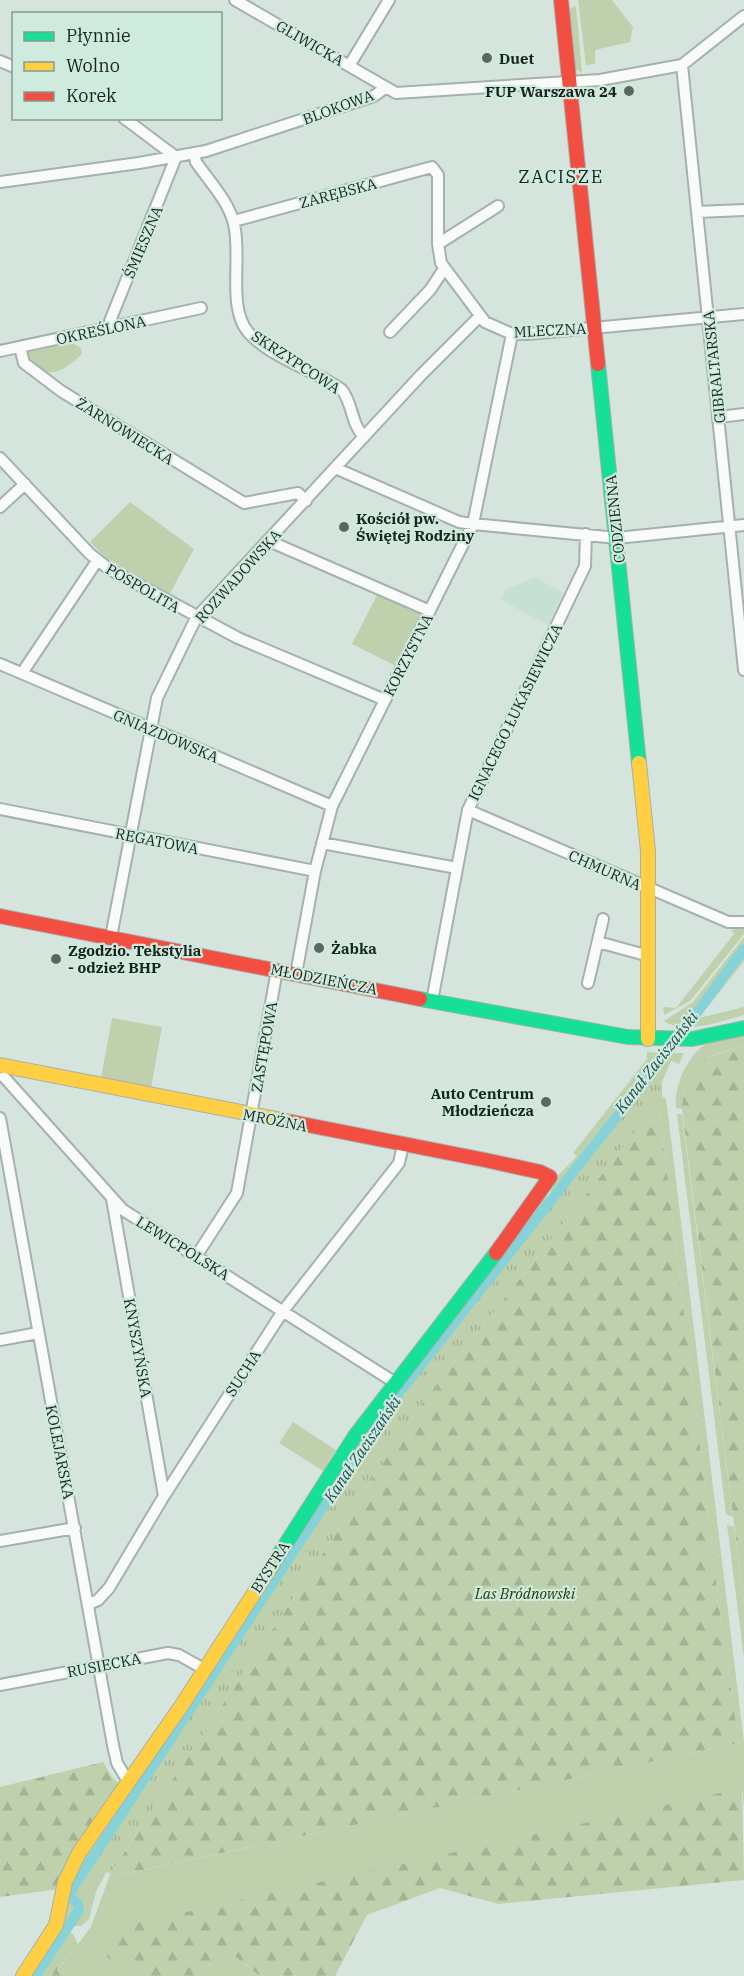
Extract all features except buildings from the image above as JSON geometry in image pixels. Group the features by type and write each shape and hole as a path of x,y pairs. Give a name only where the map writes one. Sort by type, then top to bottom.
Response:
{"street":[{"name":"GLIWICKA","path":"235,0 251,4 385,88"},
{"path":"349,66 388,0"},
{"name":"CODZIENNA","path":"561,0 648,851 650,890 648,1039"},
{"name":"BLOKOWA","path":"0,182 194,153 374,96 385,88 396,93 570,82 636,75 682,64 741,24"},
{"name":"GIBRALTARSKA","path":"682,64 744,670"},
{"path":"127,120 176,157"},
{"name":"SKRZYPCOWA","path":"194,153 196,162 234,221 238,244 238,315 244,326 257,340 342,390 347,397 356,427 364,437"},
{"name":"ŚMIESZNA","path":"111,327 110,321 169,181 176,157"},
{"name":"ZARĘBSKA","path":"234,221 432,167 438,175"},
{"name":"MLECZNA","path":"438,175 438,244 444,269 490,326 512,334 744,314"},
{"path":"438,244 498,206"},
{"path":"697,212 744,210"},
{"path":"390,332 430,290 444,269"},
{"name":"OKREŚLONA","path":"0,351 201,308"},
{"name":"ROZWADOWSKA","path":"111,937 158,698 196,618 480,316"},
{"name":"KORZYSTNA","path":"296,974 315,872 332,806 473,524 512,334"},
{"name":"ŻARNOWIECKA","path":"20,347 24,363 61,392 244,503 252,504 298,493 306,501"},
{"path":"719,417 744,414"},
{"name":"POSPOLITA","path":"0,458 97,561 196,618 385,700"},
{"path":"335,468 459,522 473,524 617,538 744,525"},
{"path":"0,507 25,484"},
{"name":"IGNACEGO ŁUKASIEWICZA","path":"432,1001 468,810 585,566 586,534"},
{"path":"269,541 430,611"},
{"path":"22,673 97,561"},
{"name":"GNIAZDOWSKA","path":"0,664 332,806"},
{"name":"REGATOWA","path":"0,809 315,872"},
{"name":"CHMURNA","path":"468,810 728,922 744,922"},
{"path":"322,843 457,868"},
{"name":"MŁODZIEŃCZA","path":"0,916 432,1001 648,1039 682,1040 708,1037 744,1028"},
{"path":"588,983 603,919"},
{"path":"598,942 649,956"},
{"name":"ZASTĘPOWA","path":"197,1255 237,1193 276,970"},
{"name":"MROŹNA","path":"2,1071 403,1144 540,1172 550,1177"},
{"name":"LEWICPOLSKA","path":"2,1071 123,1210 394,1382"},
{"name":"KOLEJARSKA","path":"0,1119 117,1763 129,1783"},
{"name":"SUCHA","path":"88,1604 98,1600 109,1588 164,1496 283,1311 399,1163 403,1144"},
{"name":"BYSTRA","path":"23,1976 56,1925 65,1882 79,1853 129,1783 338,1461 394,1382 504,1242 550,1177"},
{"name":"KNYSZYŃSKA","path":"112,1199 164,1496"},
{"path":"0,1340 38,1333"},
{"path":"0,1541 75,1528"},
{"name":"RUSIECKA","path":"0,1685 168,1653 179,1655 204,1669"}],"shaded area":[{"path":"535,577 563,593 548,625 501,600 505,590"}],"green space":[{"path":"578,0 612,0 633,27 630,42 595,50 595,64 586,65"},
{"path":"576,6 582,73 574,68 569,9"},
{"path":"74,344 81,348 82,354 68,366 54,372 41,370 27,357 27,352"},
{"path":"130,502 194,549 169,595 106,558 90,542"},
{"path":"377,595 420,614 394,665 352,644"},
{"path":"744,927 744,934 690,1001 664,1015 663,1007 676,1008 734,934 731,930"},
{"path":"744,937 744,961 699,1018 744,1007 744,1015 693,1027 672,1025 664,1021 693,1002"},
{"path":"112,1018 162,1027 151,1088 101,1078"},
{"path":"744,1034 744,1046 707,1058 692,1071 687,1080 682,1109 676,1108 682,1074 697,1051 723,1038"},
{"path":"744,1046 744,1603 682,1109 684,1092 692,1070 707,1058"},
{"path":"647,1052 665,1053 554,1194 546,1188 577,1156 573,1153 647,1059"},
{"path":"669,1053 684,1053 679,1064 671,1061 662,1082 662,1096 556,1196"},
{"path":"657,1067 661,1096 666,1098 668,1114 651,1115 644,1121 426,1398 110,1874 92,1862 386,1412"},
{"path":"660,1114 668,1114 744,1743 744,1808 742,1788 131,1972 132,1976 61,1976 57,1971 91,1927 110,1874 115,1876 739,1743 722,1630"},
{"name":"Las Bródnowski","path":"660,1114 722,1630 739,1743 114,1876 110,1874 426,1398 644,1121 650,1115"},
{"path":"677,1114 682,1114 733,1517 726,1514"},
{"path":"542,1193 550,1199 388,1405 499,1254 503,1257 537,1213 531,1208"},
{"path":"378,1415 380,1416 138,1785 133,1782"},
{"path":"293,1422 336,1450 323,1471 279,1443"},
{"path":"727,1525 734,1527 744,1603 744,1658"},
{"path":"103,1762 112,1777 122,1786 59,1889 0,1897 0,1787"},
{"path":"129,1787 135,1791 69,1892 69,1897 78,1908 68,1925 62,1918 72,1877"},
{"path":"742,1788 744,1880 498,1904 440,1888 367,1915 335,1976 266,1976 257,1974 236,1957 204,1966 195,1976 132,1976 131,1972 107,1957 115,1928"},
{"path":"137,1793 110,1865 96,1892 89,1919 81,1926 73,1926 81,1907 72,1892"},
{"path":"60,1932 73,1934 78,1944 57,1970 61,1976 27,1976"},
{"path":"236,1957 257,1974 266,1976 195,1976 204,1966"}],"waterway":[{"name":"Kanał Zaciszański","path":"36,1976 79,1910 78,1904 70,1896 71,1891 389,1406 667,1053 744,949"}],"traffic: fast":[{"path":"598,364 639,763"},
{"path":"420,999 628,1037 692,1039 744,1028"},
{"path":"271,1567 355,1436 496,1253"}],"traffic: slow":[{"path":"639,763 648,851 648,1039"},
{"path":"0,1065 292,1122"},
{"path":"23,1976 56,1925 65,1882 79,1853 180,1708 271,1567"}],"traffic: jam":[{"path":"561,0 598,364"},
{"path":"0,916 420,999"},
{"path":"292,1122 485,1160 540,1172 550,1177 496,1253"}],"place":[{"name":"Duet","path":"487,58"},
{"name":"FUP Warszawa 24","path":"629,91"},
{"name":"Kościół pw. Świętej Rodziny","path":"344,527"},
{"name":"Żabka","path":"319,948"},
{"name":"Zgodzio. Tekstylia - odzież BHP","path":"56,959"},
{"name":"Auto Centrum Młodzieńcza","path":"546,1102"}],"district":[{"name":"ZACISZE","path":"561,176"}]}
